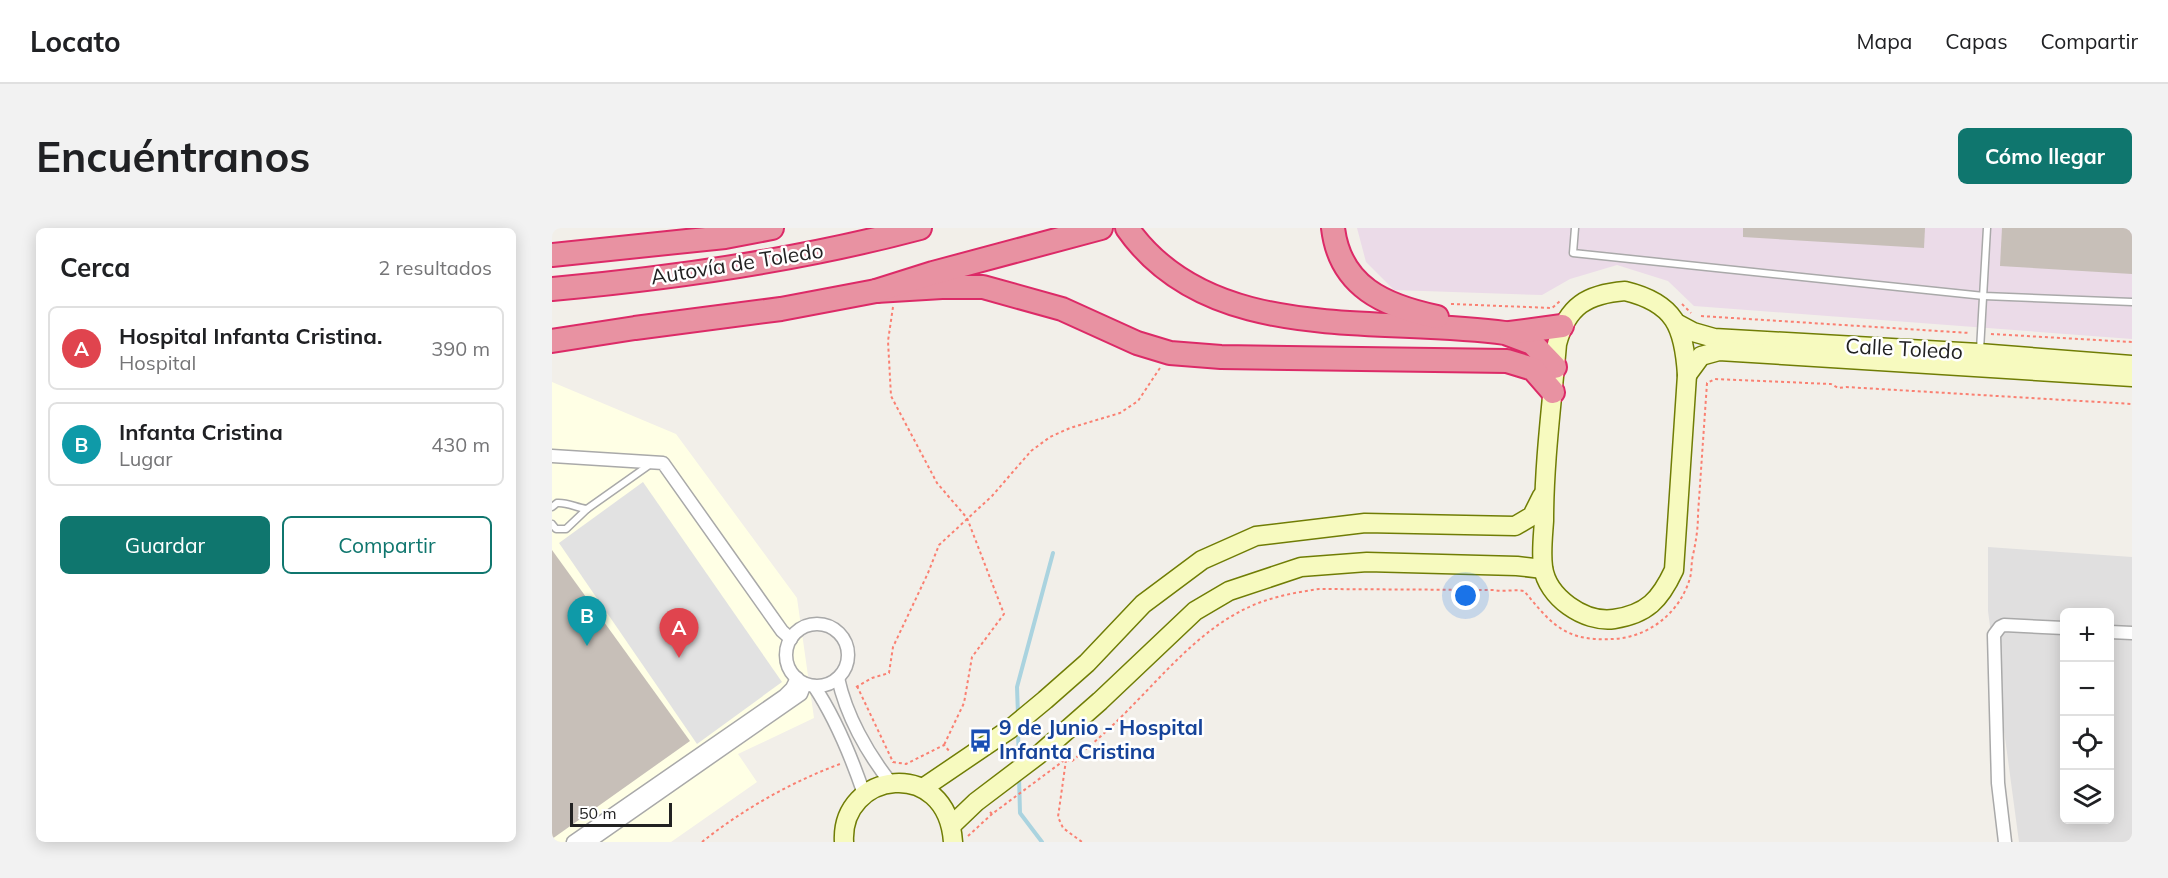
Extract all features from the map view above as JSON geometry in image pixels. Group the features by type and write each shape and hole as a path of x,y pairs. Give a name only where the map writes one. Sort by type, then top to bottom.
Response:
{"highway":[{"name":"Autovía de Toledo","path":"552,255 725,237 772,228"},
{"name":"Autovía de Toledo","path":"552,289 730,267 879,239 920,228"},
{"path":"885,294 933,273 1101,228"},
{"path":"1333,228 1335,246 1349,271 1372,295 1403,310 1478,326 1532,343 1555,367"},
{"path":"1129,231 1164,267 1183,281 1233,304 1271,314 1325,321 1500,333 1562,326"},
{"path":"552,341 885,294 942,287 983,287 1062,309 1137,343 1170,353 1221,357 1507,361 1533,369 1553,392"},
{"path":"552,331 635,328"}],"main road":[{"path":"1625,291 1644,296 1660,305 1678,324 1685,347 1687,375 1674,570 1665,590 1649,606 1630,616 1608,620 1586,616 1567,605 1552,589 1543,568 1544,491 1557,344 1562,326 1573,310 1588,299 1606,292 1625,291"},
{"name":"Calle Toledo","path":"1678,324 1693,332 1714,338 1979,353 2132,365"},
{"name":"Calle Toledo","path":"1687,375 1701,356 1719,351 2132,377"},
{"path":"923,789 1026,716 1087,663 1143,604 1202,560 1256,536 1365,523 1515,526 1532,516 1544,491"},
{"path":"844,842 847,818 854,805 864,794 891,783 913,784 935,796 945,808 952,833 987,806 1009,778 1100,701 1195,611 1229,591 1301,567 1367,562 1543,568"}],"street":[{"path":"552,456 663,463 782,631 790,639"},
{"path":"573,842 784,696 792,688 805,682 823,686 838,678 848,661 846,642 833,628 814,624 797,632 790,639 787,659 790,669 805,682 824,701 853,760 864,794"},
{"path":"2005,842 1998,783 1994,635 2000,627 2011,625 2060,628"},
{"path":"2114,632 2132,633"},
{"path":"838,678 842,694 873,760 891,783"},
{"path":"590,842 801,694 805,682"}],"lane":[{"path":"1575,228 1572,253 1983,296 2132,302"},
{"path":"1979,353 1987,228"},
{"path":"552,524 556,529 566,529 588,509 653,463"},
{"path":"552,507 556,503 567,502 575,508 588,509"}],"path":[{"path":"857,687 892,762 906,764 944,745 964,704 972,657 1004,614 967,518 937,483 891,396 885,294"},
{"path":"1678,324 1694,316 2132,342"},
{"path":"842,694 872,678 889,673 893,647 939,545 992,496 1031,450 1050,437 1070,428 1120,413 1138,401 1170,353"},
{"path":"1066,759 1071,762 1079,755 1208,632 1256,604 1296,593 1318,589 1507,592 1517,590 1524,591 1545,616 1568,633 1602,640 1623,639 1648,631 1680,601 1690,577 1698,534 1707,383 1715,378 1831,384 1838,388 2132,404"},
{"path":"944,745 959,764"},
{"path":"967,842 968,834 987,806 1011,800 1066,759"},
{"path":"1066,759 1058,817 1064,828 1082,842"},
{"path":"702,842 726,822 813,774 853,760"}],"shaded area":[{"path":"1357,228 2132,228 2132,339 1694,306 1668,281 1617,265 1570,279 1542,295 1394,290 1366,262"},
{"path":"552,382 676,434 797,598 814,718 738,754 757,782 671,842 552,842"},
{"path":"643,482 782,682 697,744 559,543"},
{"path":"1988,547 2132,557 2132,842 2019,842 1988,611"}],"building":[{"path":"1743,228 1925,228 1924,248 1743,237"},
{"path":"2002,228 2132,228 2132,274 2000,266"},
{"path":"552,550 690,741 552,839"}],"waterway":[{"path":"1018,715 1017,687 1053,553"},
{"path":"1018,732 1019,763"},
{"path":"1019,777 1020,813 1042,842"}],"place":[{"name":"Infanta Cristina","path":"587,646"},
{"name":"Hospital Infanta Cristina.","path":"679,658"},
{"name":"9 de Junio - Hospital Infanta Cristina","path":"981,740"}]}
